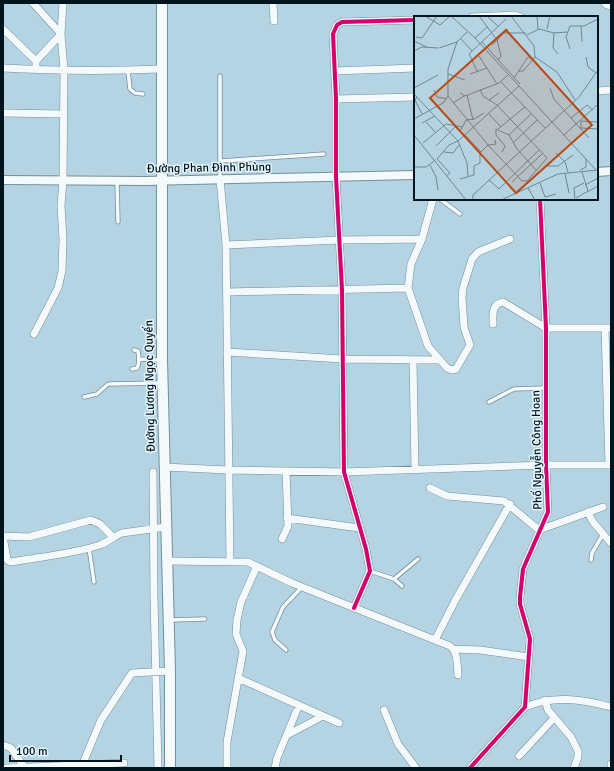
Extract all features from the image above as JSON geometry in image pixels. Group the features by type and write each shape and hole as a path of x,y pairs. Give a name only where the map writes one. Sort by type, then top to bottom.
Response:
{"highway":[{"path":"607,3 611,4"}],"main road":[{"name":"Đường Lương Ngọc Quyến","path":"162,3 162,383 170,671 170,768"}],"street":[{"path":"34,3 61,34"},
{"path":"34,334 58,288 62,271 63,240 61,205 63,181 64,70 61,34 63,3"},
{"path":"273,3 274,20"},
{"path":"494,16 518,16"},
{"path":"354,608 370,571 366,549 344,472 342,290 336,177 336,99 333,34 337,25 342,22 414,20"},
{"path":"3,29 36,61 37,70"},
{"path":"36,61 61,34"},
{"path":"3,68 128,71 162,69"},
{"path":"335,71 414,68"},
{"path":"598,90 611,90"},
{"path":"336,99 414,97"},
{"path":"3,113 64,114"},
{"path":"598,172 611,171"},
{"name":"Đường Phan Đình Phùng","path":"3,180 161,181 414,175"},
{"path":"220,179 226,245 230,561"},
{"path":"433,200 422,239 411,264 408,288 428,346 447,368 452,370 456,369 470,344 464,327 462,297 463,288 472,259 478,252 510,238"},
{"name":"Phố Nguyễn Công Hoan","path":"525,707 530,635 520,604 520,597 524,569 539,530 548,512 546,466 546,328 540,200"},
{"path":"226,245 340,240 422,239"},
{"path":"227,292 408,288"},
{"path":"164,468 344,472 610,465 608,328 546,328 503,302 497,304 493,310 493,324"},
{"path":"227,352 343,359 440,360"},
{"path":"413,360 415,469"},
{"path":"282,539 287,528 286,471"},
{"path":"153,472 158,768"},
{"path":"430,488 447,496 501,500 510,504 539,530 603,507"},
{"path":"435,640 456,599 510,504"},
{"path":"588,512 591,520 611,542"},
{"path":"287,518 359,528"},
{"path":"113,537 100,524 90,520 29,537 3,536 7,559 11,562 89,548 102,544 122,533 166,527"},
{"path":"167,561 248,562 302,587 450,646 456,656 458,675"},
{"path":"227,766 227,742 243,652 236,634 237,620 241,602 257,566"},
{"path":"453,649 480,650 529,657"},
{"path":"81,766 101,720 131,675 134,672 170,671"},
{"path":"238,678 339,723"},
{"path":"470,768 525,707 545,700 577,699 611,707"},
{"path":"545,700 548,710 571,738 578,751 578,757 574,768"},
{"path":"275,768 299,705"},
{"path":"384,710 398,744 416,768"},
{"path":"287,735 324,716"},
{"path":"519,756 554,718"},
{"path":"3,745 12,748 24,767"},
{"path":"6,768 81,766 124,762"}],"lane":[{"path":"128,71 130,89 135,93 143,94"},
{"path":"220,76 220,179"},
{"path":"221,160 324,154"},
{"path":"118,181 118,222"},
{"path":"441,200 460,214"},
{"path":"132,369 137,368 139,359 138,351 134,350"},
{"path":"139,359 162,360"},
{"path":"84,397 97,394 109,384 162,383"},
{"path":"489,402 514,390 546,388"},
{"path":"591,560 592,553 603,534"},
{"path":"89,548 94,582"},
{"path":"394,579 418,559"},
{"path":"370,571 394,579 402,586"},
{"path":"286,650 275,640 272,632 283,608 302,587"},
{"path":"168,620 205,619"}],"cycle path":[{"path":"354,608 370,571 366,549 344,472 342,290 336,177 336,99 333,34 337,25 342,22 414,20"},
{"path":"470,768 525,707 530,639 520,604 523,569 548,512 546,465 546,328 540,200"}]}
